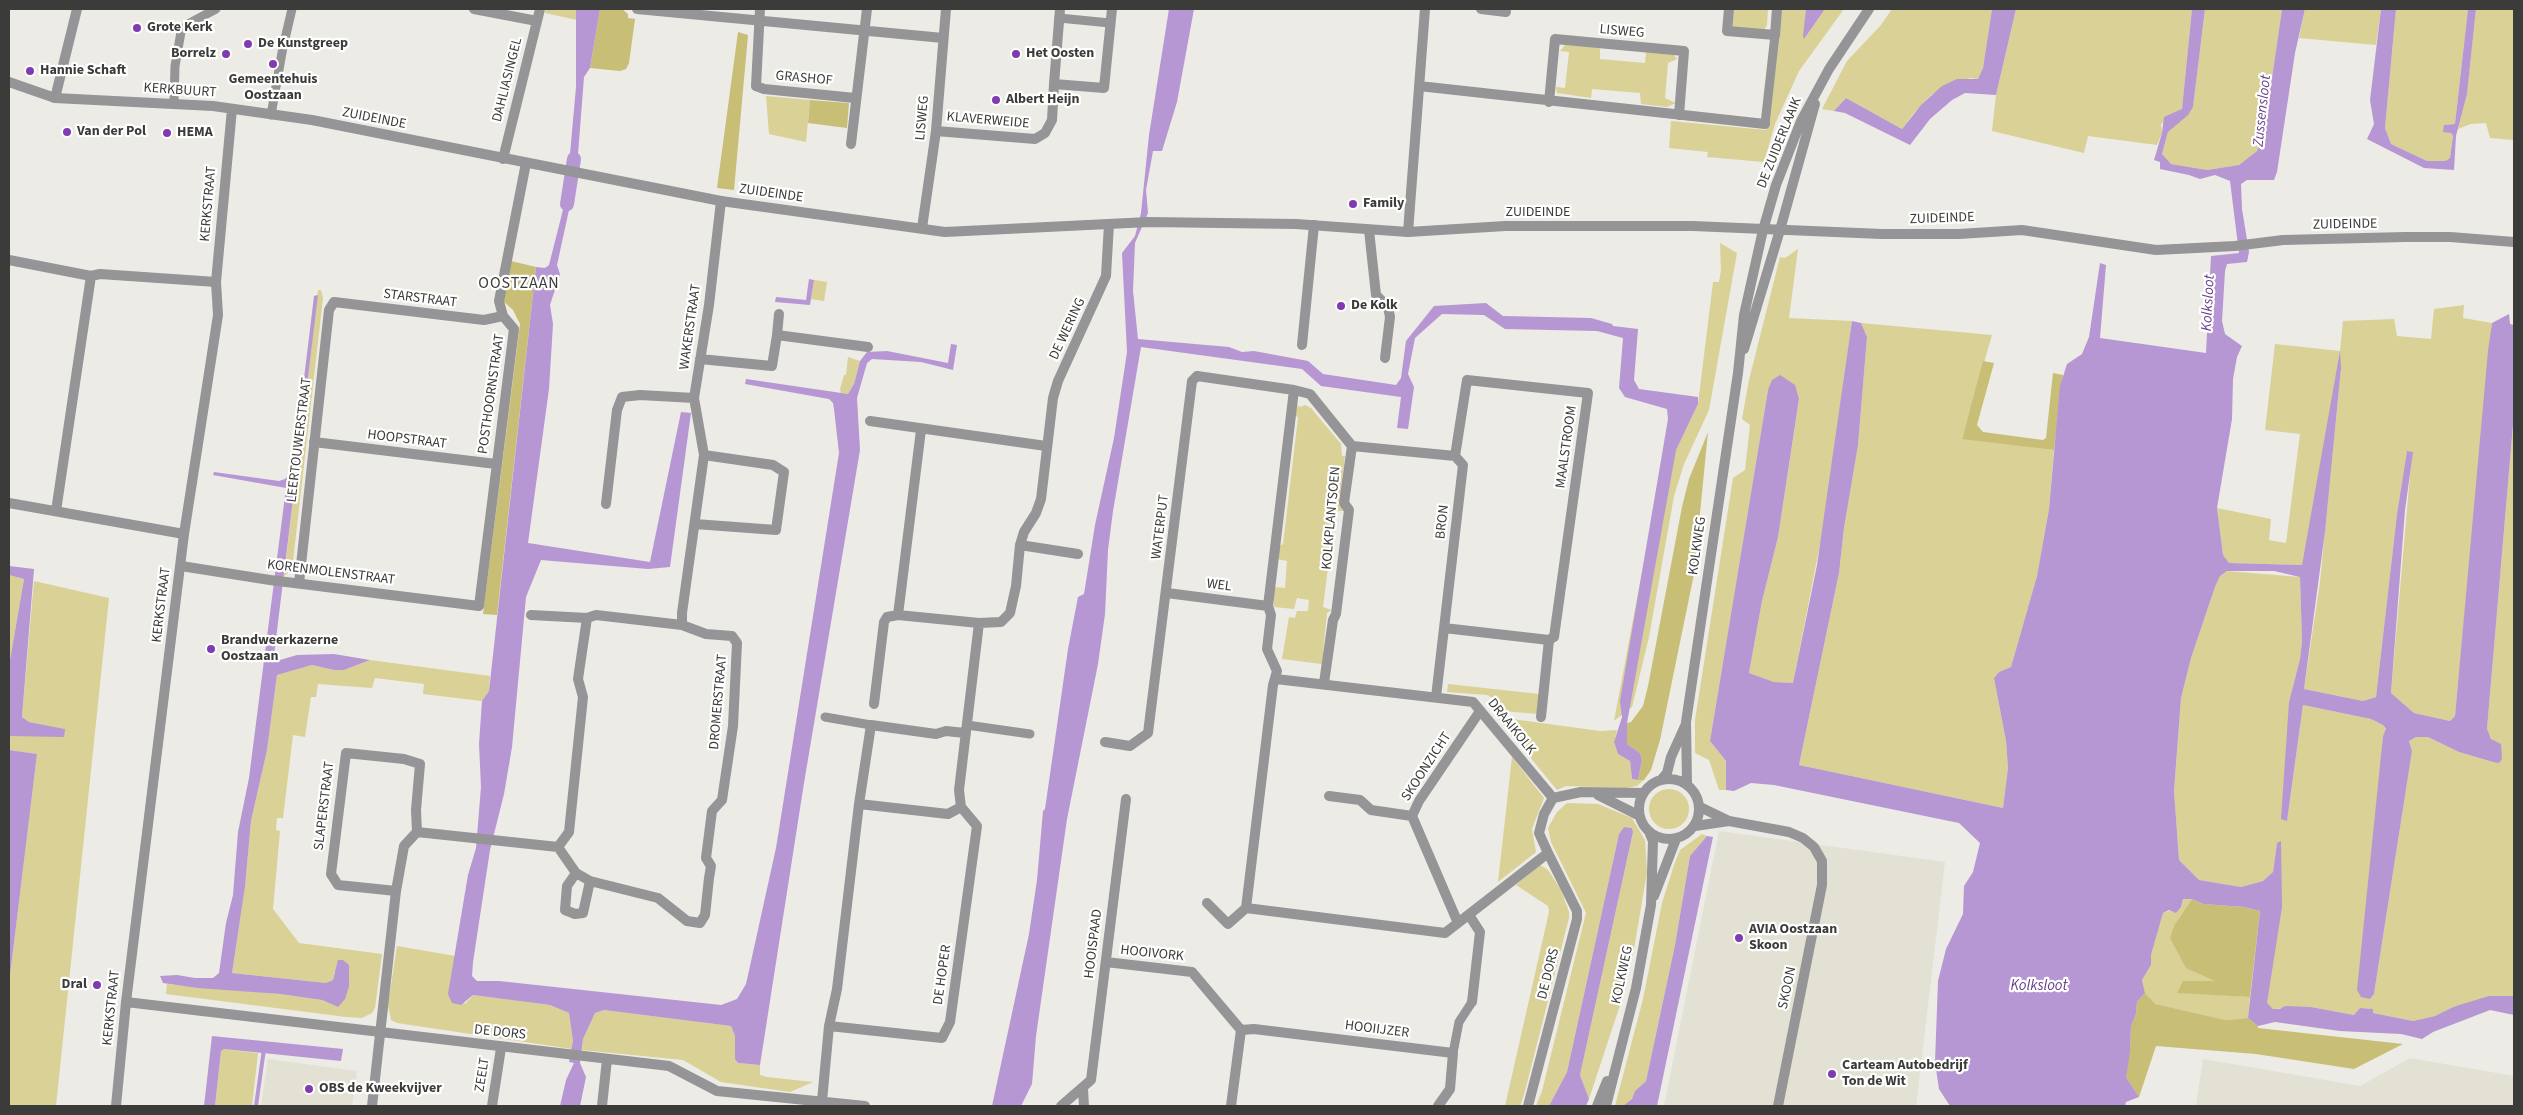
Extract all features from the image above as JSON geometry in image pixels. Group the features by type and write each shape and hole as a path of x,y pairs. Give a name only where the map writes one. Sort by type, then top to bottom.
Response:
{"street":[{"path":"55,98 77,9"},
{"path":"174,102 175,66 181,32 188,24 216,9"},
{"path":"271,115 292,9"},
{"path":"474,9 537,21"},
{"name":"DAHLIASINGEL","path":"503,159 540,9"},
{"path":"637,9 943,38"},
{"name":"GRASHOF","path":"760,9 756,86 764,89 854,98"},
{"path":"851,144 854,98 867,9"},
{"name":"LISWEG","path":"922,228 936,131 946,9"},
{"path":"1054,84 1104,88 1112,9"},
{"path":"1408,232 1425,9"},
{"path":"1480,9 1506,12"},
{"path":"1729,9 1727,31 1775,36"},
{"path":"1419,86 1549,102 1765,124 1777,9"},
{"name":"DE ZUIDERLAAIK","path":"1763,230 1801,121 1829,68 1869,9"},
{"name":"KLAVERWEIDE","path":"936,131 1035,139 1045,134 1052,120 1060,13 1110,23"},
{"name":"LISWEG","path":"1549,102 1555,39 1684,51 1679,115"},
{"name":"DE ZUIDERLAAIK","path":"1780,230 1814,108 1829,68"},
{"name":"KERKBUURT","path":"9,82 55,98 174,102 232,108"},
{"name":"ZUIDEINDE","path":"232,108 312,120 721,201 964,233 1149,222 1314,225 1408,232 1505,226 1693,226 1910,234 2022,230 2142,249 2178,250 2283,240 2450,236 2514,242"},
{"name":"KERKSTRAAT","path":"116,1106 126,1002 184,534 218,315 216,282 232,108"},
{"name":"POSTHOORNSTRAAT","path":"479,606 514,328 503,316 500,301 526,163"},
{"name":"WAKERSTRAAT","path":"682,625 682,613 704,455 694,398 721,201"},
{"name":"DE WERING","path":"898,615 979,623 1001,622 1010,613 1016,586 1020,545 1024,532 1036,513 1041,499 1046,446 1058,381 1106,276 1109,224"},
{"path":"1302,345 1314,225"},
{"path":"1369,230 1376,295 1388,307 1390,317 1385,358"},
{"name":"KOLKWEG","path":"1687,784 1686,722 1738,373 1744,315 1763,230"},
{"name":"KOLKWEG","path":"1738,373 1780,230"},
{"path":"9,260 91,276 100,274 216,282"},
{"path":"56,511 91,276"},
{"name":"STARSTRAAT","path":"334,302 484,320 503,316"},
{"name":"LEERTOUWERSTRAAT","path":"299,583 330,310 334,302"},
{"path":"700,359 772,366 779,314"},
{"path":"777,335 868,347"},
{"name":"WATERPUT","path":"1105,742 1130,746 1148,733 1167,593 1192,380 1197,376 1294,390"},
{"name":"MAALSTROOM","path":"1455,456 1466,380 1588,393 1554,637 1549,640 1541,717"},
{"path":"1207,903 1228,924 1246,908 1273,685 1277,671 1267,649 1271,615 1268,606 1294,390 1310,394 1352,446 1455,456"},
{"path":"606,504 617,410 622,397 640,395 694,398"},
{"path":"870,422 1046,446"},
{"path":"874,704 884,622 887,617 898,615 921,430"},
{"name":"HOOPSTRAAT","path":"314,442 496,464"},
{"name":"KOLKPLANTSOEN","path":"1324,683 1333,620 1336,614 1349,510 1344,503 1352,446"},
{"path":"695,524 776,530 784,472 773,465 704,455"},
{"name":"BRON","path":"1436,697 1463,464 1455,456"},
{"path":"9,503 184,534"},
{"path":"1020,545 1078,554"},
{"name":"KORENMOLENSTRAAT","path":"180,566 270,580 479,606"},
{"name":"WEL","path":"1167,593 1268,606"},
{"path":"372,1106 396,891 404,846 418,832 558,847 569,832 583,697 578,679 587,618 531,615"},
{"name":"DROMERSTRAAT","path":"558,847 576,873 590,880 658,898 687,921 700,923 704,915 711,866 706,858 712,811 722,800 733,726 737,643 732,636 706,634 682,625 596,615 587,618"},
{"path":"859,804 948,814 961,807 959,790 979,623"},
{"path":"1444,628 1549,640"},
{"name":"DRAAIKOLK","path":"1276,679 1324,683 1473,702 1553,798"},
{"name":"SKOONZICHT","path":"1458,923 1412,816 1419,801 1480,711"},
{"path":"825,717 936,734 966,729 1030,734"},
{"name":"KOLKWEG","path":"1661,780 1667,773 1670,757 1686,722"},
{"path":"822,1101 829,1026 837,989 859,804 871,725"},
{"name":"SLAPERSTRAAT","path":"396,891 338,885 331,874 346,754 404,760 420,764 416,810 418,832"},
{"path":"1674,779 1687,784 1700,807 1699,817 1695,826 1684,836 1676,839 1664,839 1650,834 1643,826 1638,815 1643,793 1651,785 1661,780 1674,779"},
{"path":"1246,908 1446,932 1530,864 1548,853 1539,833 1544,814 1553,798 1581,792 1643,793"},
{"path":"1590,792 1638,815"},
{"path":"1329,796 1360,800 1371,810 1412,816"},
{"name":"HOOISPAAD","path":"1061,1106 1083,1089 1091,1080 1126,799"},
{"name":"DE HOPER","path":"829,1026 942,1038 950,1022 978,826 961,807"},
{"name":"SKOON","path":"1700,807 1729,821 1789,832 1803,838 1814,847 1822,862 1822,885 1778,1106"},
{"name":"SKOON","path":"1695,826 1729,821"},
{"name":"KOLKWEG","path":"1606,1106 1636,988 1651,906 1653,841 1650,834"},
{"name":"KOLKWEG","path":"1651,906 1676,839"},
{"name":"DE DORS","path":"1528,1106 1577,920 1576,911 1548,853"},
{"path":"576,873 566,886 565,910 575,914 583,913 590,880"},
{"path":"1438,1106 1450,1089 1458,1022 1472,1002 1480,932 1469,915"},
{"name":"HOOIVORK","path":"1106,962 1192,972 1241,1030"},
{"name":"DE DORS","path":"126,1002 501,1048 669,1066 717,1091 865,1106"},
{"name":"HOOIIJZER","path":"1241,1030 1254,1029 1454,1053"},
{"path":"1231,1106 1241,1030"},
{"name":"ZEELT","path":"492,1106 501,1048"},
{"name":"KOLKWEG","path":"1597,1106 1619,1050"},
{"path":"602,1106 608,1059"},
{"name":"HOOISPAAD","path":"1083,1089 1084,1106"}],"shaded area":[{"path":"546,9 576,9 577,20 545,13"},
{"path":"600,9 622,9 628,14 628,18 635,19 629,63 626,69 620,71 590,68"},
{"path":"1733,9 1768,9 1767,25 1764,30 1731,27"},
{"path":"1780,9 1806,9 1804,39 1825,9 1844,9 1799,71 1775,124 1764,162 1707,157 1708,152 1669,148 1671,121 1766,130"},
{"path":"1892,9 1992,9 1983,68 1978,79 1970,78 1931,95 1902,129 1846,98 1834,111 1822,109 1847,61 1881,25"},
{"path":"2016,9 2192,9 2182,109 2161,124 2162,133 2157,145 2088,136 2084,153 1992,131 1996,95"},
{"path":"2205,9 2282,9 2264,133 2257,151 2239,165 2207,170 2171,164 2162,154 2168,132 2193,107"},
{"path":"2305,9 2381,9 2376,45 2299,38"},
{"path":"2396,9 2468,9 2455,124 2444,125 2453,136 2450,158 2445,161 2427,161 2391,144 2385,128"},
{"path":"2476,9 2514,9 2514,140 2490,138 2486,123 2471,124 2458,129 2467,93"},
{"path":"738,32 748,35 734,190 717,188"},
{"path":"1565,45 1600,47 1600,59 1645,63 1646,52 1674,55 1677,59 1668,63 1665,98 1676,103 1667,107 1641,104 1640,93 1592,89 1591,98 1557,93 1556,87 1565,88 1569,52 1560,51"},
{"path":"766,96 810,100 806,142 769,134"},
{"path":"810,100 849,103 847,128 808,123"},
{"path":"1720,243 1737,253 1709,410 1684,464 1674,496 1649,637 1632,707 1614,721 1663,460 1676,449 1698,404 1713,282 1719,282 1721,270"},
{"path":"1798,249 1789,318 1852,321 1826,513 1793,683 1774,682 1749,673 1762,601 1778,537 1799,400 1768,390 1710,741 1726,761 1726,790 1719,790 1709,760 1695,753 1695,720 1733,478 1745,470 1750,425 1742,419 1749,380 1780,257 1785,258"},
{"path":"511,261 536,267 497,615 483,614 520,324 513,310 503,301"},
{"path":"814,280 827,282 824,301 811,299"},
{"path":"318,290 321,290 323,298 292,570 284,576"},
{"path":"2464,305 2463,318 2492,323 2455,716 2450,721 2414,713 2391,693 2412,452 2407,451 2397,514 2376,697 2363,701 2304,689 2320,582 2341,368 2302,565 2229,563 2223,555 2217,508 2271,519 2269,540 2286,543 2300,434 2265,430 2275,344 2340,351 2343,321 2394,319 2397,336 2431,339 2434,309"},
{"path":"1861,323 1992,335 1962,438 2054,450 2049,509 2037,576 2011,667 1999,672 1994,678 2006,741 2008,768 2003,808 1799,765 1839,573 1844,528 1858,445 1867,337"},
{"path":"848,357 860,361 854,384 848,394 841,393 840,389 844,375 846,375"},
{"path":"1983,361 1994,363 1977,425 1983,432 2043,440 2046,438 2053,373 2063,375 2054,450 1962,439"},
{"path":"1298,405 1300,407 1305,405 1311,408 1341,444 1342,456 1345,456 1339,504 1343,511 1335,511 1323,607 1332,610 1327,613 1322,664 1282,659 1289,617 1295,618 1297,611 1308,611 1309,600 1297,598 1294,609 1274,607 1274,587 1285,588 1287,561 1277,559 1278,547 1283,544 1298,418 1295,414"},
{"path":"2514,413 2514,997 2453,1007 2435,1016 2413,1021 2373,1013 2372,1009 2360,1008 2354,1015 2311,1007 2273,1009 2267,1004 2277,843 2273,872 2263,881 2241,887 2199,880 2179,860 2174,791 2181,698 2191,658 2215,587 2220,576 2227,571 2300,577 2302,641 2300,659 2289,702 2287,821 2303,705 2371,719 2383,725 2386,730 2383,736 2370,999 2374,994 2412,751 2409,741 2416,737 2428,737 2459,752 2493,762 2494,742 2487,729"},
{"path":"1708,432 1694,574 1660,740 1651,770 1644,780 1638,780 1642,760 1640,753 1627,744 1627,723 1631,722 1643,706 1682,507 1689,479"},
{"path":"9,575 24,579 9,666"},
{"path":"34,581 109,598 56,1106 9,1106 9,984 37,754 9,750 9,736 64,729 29,722 22,717"},
{"path":"370,660 490,676 489,691 482,701 423,694 424,684 375,678 372,688 318,684 316,697 311,697 305,737 293,735 283,818 277,818 276,830 280,831 273,909 299,943 382,954 375,1008 372,1013 362,1018 346,1017 166,994 167,984 280,994 322,1000 338,1007 335,971 333,980 326,983 232,973 245,887 251,821 267,750 277,675 312,665 334,670 344,670"},
{"path":"1448,684 1539,694 1538,714 1503,711 1495,699 1487,695 1447,692"},
{"path":"1497,717 1600,731 1617,730 1614,742 1618,754 1630,761 1632,779 1644,780 1637,786 1626,788 1566,786 1557,790"},
{"path":"1512,757 1544,798 1532,829 1536,852 1498,882"},
{"path":"1673,789 1680,792 1686,798 1689,809 1688,817 1680,826 1673,829 1665,829 1658,826 1650,817 1649,805 1652,798 1661,790"},
{"path":"1567,803 1598,804 1632,818 1645,840 1647,872 1634,949 1620,1005 1589,1099 1580,1075 1633,832 1632,828 1624,827 1619,834 1567,1072 1549,1106 1536,1106 1542,1091 1586,913 1551,842 1548,828 1557,812"},
{"path":"1719,831 1945,862 1916,1106 1664,1106"},
{"path":"1702,834 1707,836 1690,856 1675,945 1646,1081 1635,1091 1632,1099 1623,1106 1615,1106 1643,999 1662,903 1674,865 1680,850"},
{"path":"1540,865 1548,870 1561,890 1569,912 1569,918 1524,1095 1520,1106 1505,1106 1549,912 1548,906 1516,885"},
{"path":"2183,899 2192,899 2175,924 2217,982 2177,992 2250,997 2248,1018 2226,1020 2154,1004 2145,993 2142,980 2151,965 2151,955 2163,913 2181,907"},
{"path":"2192,899 2203,904 2244,907 2260,911 2250,997 2177,993 2183,981 2215,981 2186,968 2170,938 2175,924"},
{"path":"397,946 455,956 452,973 465,1004 473,995 550,1005 569,1013 573,1041 572,1049 397,1023 391,1020 388,1005"},
{"path":"2145,993 2155,1004 2226,1020 2248,1018 2258,1028 2403,1044 2354,1069 2256,1054 2156,1046 2139,1097 2126,1077 2126,1065 2130,1052 2131,1026 2136,1014 2137,1002"},
{"path":"604,1010 731,1026 735,1036 735,1059 738,1063 760,1065 760,1075 767,1077 813,1082 790,1092 721,1082 683,1060 582,1050 583,1039 595,1013"},
{"path":"224,1049 258,1053 252,1106 215,1106 221,1051"},
{"path":"2410,1058 2514,1076 2514,1106 2196,1106 2203,1059 2360,1086"},
{"name":"OBS de Kweekvijver","path":"268,1059 357,1071 352,1106 261,1106"}],"water":[{"path":"576,9 600,9 590,68 584,77 577,167 569,165 576,87"},
{"path":"1169,9 1194,9 1177,102 1162,151 1153,151 1146,190 1148,213 1135,243 1133,291 1138,339 1229,347 1242,352 1254,351 1308,361 1323,374 1396,385 1401,378 1406,341 1434,306 1486,303 1503,316 1591,318 1612,324 1613,326 1638,329 1634,380 1639,389 1698,397 1698,404 1676,450 1627,723 1627,744 1640,753 1642,760 1638,780 1632,779 1630,761 1618,754 1614,742 1622,717 1620,701 1668,419 1667,409 1625,397 1619,388 1623,338 1597,331 1505,329 1484,315 1442,314 1415,338 1408,374 1414,387 1408,429 1397,428 1401,397 1321,386 1302,369 1141,347 1113,511 1108,550 1105,614 1098,664 1067,819 1036,1036 1032,1084 1021,1106 992,1106 1029,934 1037,880 1043,811 1045,809 1068,649 1078,597 1084,594 1095,525 1114,438 1127,352 1122,253 1135,236 1141,213 1149,135"},
{"path":"1806,9 1825,9 1804,39 1803,36"},
{"path":"1992,9 2016,9 1996,95 1965,93 1952,100 1930,119 1910,145 1845,113 1834,111 1846,98 1902,129 1921,105 1942,86 1957,79 1978,79 1983,68"},
{"name":"Kolksloot","path":"2192,9 2205,9 2193,107 2188,115 2168,132 2162,154 2171,164 2207,170 2239,165 2257,151 2264,133 2282,9 2305,9 2295,53 2277,172 2274,180 2247,180 2241,184 2242,209 2249,252 2247,262 2227,264 2225,271 2222,321 2225,334 2242,346 2237,357 2233,379 2232,419 2217,508 2223,555 2229,563 2302,565 2340,351 2341,368 2325,532 2304,689 2363,701 2376,697 2397,514 2407,451 2413,452 2405,510 2391,693 2414,713 2450,721 2455,716 2488,351 2492,323 2509,314 2510,324 2514,325 2514,413 2487,729 2491,739 2501,744 2502,759 2499,763 2459,752 2428,737 2416,737 2409,741 2412,751 2374,994 2370,999 2361,997 2357,990 2383,736 2386,729 2383,725 2371,719 2303,705 2287,821 2281,819 2289,702 2300,659 2302,641 2300,577 2274,571 2227,571 2220,576 2215,587 2191,658 2181,698 2174,791 2179,860 2199,880 2241,887 2263,881 2273,872 2277,843 2281,841 2282,907 2267,1003 2273,1009 2280,1009 2285,1006 2311,1007 2354,1015 2360,1008 2373,1009 2373,1013 2413,1021 2435,1016 2453,1007 2489,996 2513,996 2514,1015 2490,1010 2433,1032 2422,1039 2401,1034 2340,1031 2275,1022 2258,1026 2248,1018 2260,911 2244,907 2203,904 2192,899 2183,899 2181,907 2176,913 2169,910 2163,913 2151,955 2151,965 2142,980 2145,993 2137,1002 2136,1014 2131,1026 2130,1052 2126,1077 2139,1097 2126,1102 2125,1106 1950,1106 1939,1089 1935,1062 1938,981 1946,949 1963,914 1964,886 1973,872 1980,843 1959,823 1774,785 1751,783 1734,791 1726,790 1726,761 1710,741 1768,390 1772,380 1780,375 1795,385 1799,399 1778,537 1762,601 1749,673 1774,682 1793,683 1817,565 1852,321 1861,323 1867,337 1858,445 1844,528 1839,573 1799,765 2003,808 2008,768 2006,741 1994,678 1999,672 2011,667 2037,576 2049,509 2060,386 2067,364 2082,354 2089,337 2100,263 2106,265 2100,338 2206,353 2211,256 2239,253 2230,181 2215,175 2200,179 2160,169 2160,162 2154,160 2162,133 2164,117 2182,109"},
{"path":"2381,9 2396,9 2385,128 2391,144 2427,161 2445,161 2450,158 2453,136 2451,133 2443,132 2444,125 2455,124 2468,9 2476,9 2467,94 2456,136 2454,170 2424,168 2367,139 2374,124 2370,100"},
{"path":"569,186 574,187 557,265 560,274 550,305 553,324 549,389 528,543 650,562 681,412 691,413 670,567 648,569 541,560 526,597 512,747 504,794 490,850 473,962 472,976 477,981 499,981 721,1005 737,999 746,984 776,848 839,453 833,403 829,399 745,384 746,379 848,394 854,384 860,361 867,352 887,351 948,363 951,344 957,345 953,370 921,362 872,359 867,363 857,398 860,450 804,783 760,1065 738,1063 735,1059 735,1036 731,1026 604,1010 595,1013 583,1039 580,1063 586,1077 580,1106 560,1106 566,1080 574,1063 569,1062 573,1041 569,1013 550,1005 473,995 461,1005 452,1003 448,994 468,875 476,848 481,787 479,744 482,701 489,691 536,267 545,268 549,265"},
{"path":"809,279 814,280 810,305 775,302 776,297 806,300"},
{"path":"318,295 274,655 280,660 297,655 334,654 370,660 344,670 334,670 312,665 277,675 267,750 251,821 245,887 232,973 326,983 333,980 338,960 343,960 349,965 349,986 345,999 338,1007 322,1000 280,994 198,988 163,983 160,976 177,975 213,978 219,973 226,923 233,895 238,832 249,778 286,488 213,475 214,472 279,481 289,475 294,461 314,296"},
{"path":"9,566 34,569 22,717 29,722 65,729 64,737 9,736 9,666 24,579 9,575"},
{"path":"9,750 37,754 9,984"},
{"path":"1624,827 1632,828 1633,832 1580,1075 1589,1099 1586,1106 1549,1106 1567,1072 1619,834"},
{"path":"1707,836 1713,837 1657,1106 1623,1106 1632,1099 1635,1091 1646,1081 1675,945 1690,856"},
{"path":"212,1036 343,1049 341,1061 224,1049 221,1051 215,1106 204,1106"}],"waterway":[{"path":"567,204 574,159"},
{"path":"256,1106 264,1049"}],"place":[{"name":"Grote Kerk","path":"137,28"},
{"name":"De Kunstgreep","path":"248,44"},
{"name":"Borrelz","path":"226,54"},
{"name":"Het Oosten","path":"1016,54"},
{"name":"Gemeentehuis Oostzaan","path":"273,64"},
{"name":"Hannie Schaft","path":"30,71"},
{"name":"Albert Heijn","path":"996,100"},
{"name":"Van der Pol","path":"67,132"},
{"name":"HEMA","path":"167,133"},
{"name":"Family","path":"1353,204"},
{"name":"De Kolk","path":"1341,306"},
{"name":"Brandweerkazerne Oostzaan","path":"211,649"},
{"name":"AVIA Oostzaan Skoon","path":"1739,938"},
{"name":"Dral","path":"97,985"},
{"name":"Carteam Autobedrijf Ton de Wit","path":"1832,1074"},
{"name":"OBS de Kweekvijver","path":"309,1089"}],"district":[{"name":"OOSTZAAN","path":"519,284"}],"water label":[{"name":"Zussensloot","path":"2263,111"}]}
